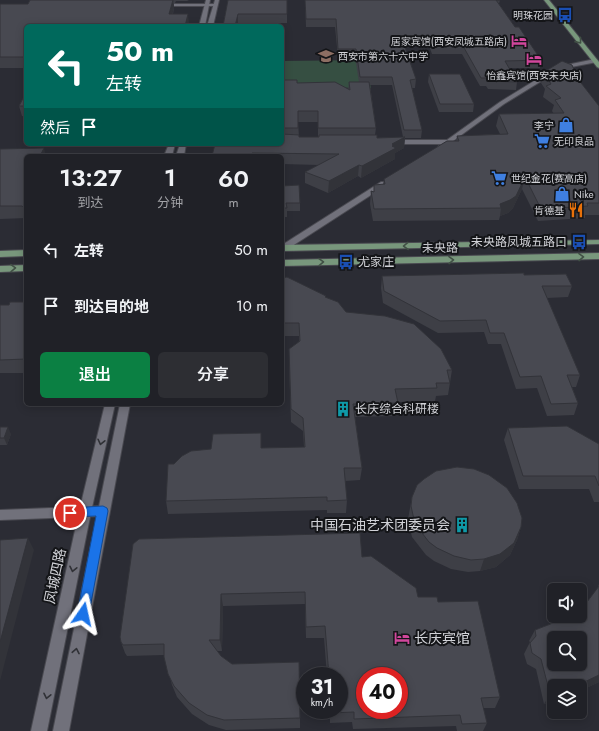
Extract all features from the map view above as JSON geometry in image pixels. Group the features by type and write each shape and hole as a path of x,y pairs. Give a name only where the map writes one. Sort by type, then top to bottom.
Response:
{"main road":[{"path":"546,0 598,61"},
{"path":"552,0 598,61"},
{"name":"未央路","path":"284,248 599,242"},
{"path":"0,254 24,253"},
{"name":"未央路","path":"284,263 599,256"},
{"path":"0,269 24,268"}],"street":[{"path":"202,24 208,2"},
{"path":"151,5 216,2 210,24"},
{"path":"430,154 450,142 502,103 560,68 598,61"},
{"path":"381,142 450,142"},
{"path":"284,247 390,180"},
{"name":"凤城四路","path":"39,731 85,512 110,406"},
{"path":"61,731 125,406"},
{"path":"0,515 103,511"}],"green space":[{"path":"366,60 371,88 284,87 284,61"}],"building":[{"path":"30,0 173,0 169,14 188,14 186,24 24,24 24,57 0,57 0,4 28,4"},
{"path":"228,0 287,0 287,14 238,14 236,24 223,24"},
{"path":"305,0 496,0 515,27 519,27 541,60 505,61 517,82 489,81 488,78 481,78 463,46 433,46 429,36 401,36 416,79 410,80 422,130 404,130 392,77 360,77 356,49 338,49 336,19 306,19"},
{"name":"世纪金花(赛高店)","path":"562,61 572,65 578,79 599,106 599,203 587,203 588,206 541,209 525,177 516,196 500,204 501,208 374,209 371,191 374,192 374,185 385,184 384,179 447,141 459,141 457,136 508,134 499,114 564,113 555,100 561,98 546,86 551,84 544,72"},
{"path":"429,74 460,74 474,104 440,104"},
{"path":"284,80 297,80 297,83 335,82 350,90 349,82 369,82 376,128 318,128 318,111 298,111 298,128 284,128"},
{"path":"24,97 24,106 19,106"},
{"path":"284,134 299,135 299,137 319,137 319,135 377,135 377,138 405,137 392,144 394,145 392,146 396,148 329,181 305,172 339,154 212,154 214,146 284,146"},
{"path":"44,148 41,154 24,154 24,208 22,206 0,206 0,149"},
{"path":"299,185 300,203 286,203 287,208 284,208 284,186"},
{"path":"524,273 524,275 566,274 572,286 542,286 580,375 567,375 578,403 551,404 541,376 520,377 504,333 490,333 486,320 440,321 384,291 382,276"},
{"name":"长庆综合科研楼","path":"287,277 326,296 325,297 338,302 346,312 385,316 414,324 441,349 452,370 447,370 450,383 436,383 437,388 395,389 398,403 353,404 362,468 344,468 347,500 327,501 327,497 166,501 168,464 174,464 182,456 191,451 211,449 213,434 261,433 261,448 305,447 303,418 291,409 289,349 300,341 299,323 284,323 284,278"},
{"path":"10,302 24,302 24,359 0,360 0,305 9,305"},
{"path":"567,426 599,444 599,486 595,476 523,476 508,428"},
{"path":"0,427 8,427 4,438 0,438"},
{"name":"中国石油艺术团委员会","path":"457,467 474,469 489,475 507,488 517,503 522,518 521,527 514,543 500,554 484,559 471,560 454,556 437,548 429,542 415,524 411,506 412,497 417,485 436,471"},
{"name":"长庆宾馆","path":"360,533 362,557 371,556 416,588 418,597 437,597 438,602 478,601 500,697 481,698 487,723 462,724 460,715 408,717 408,667 356,667 356,719 354,719 354,712 348,712 348,667 328,667 325,626 306,627 305,592 221,594 220,640 209,640 221,656 232,664 299,662 299,667 296,667 296,718 224,720 207,715 189,703 174,686 168,674 164,657 164,644 123,645 121,642 120,637 133,544 139,539"},
{"path":"28,538 0,642 0,540"},
{"path":"599,586 599,675 587,681 587,679 547,679 547,682 541,659 532,653 530,643 536,636 535,630 553,623 587,623 587,602"}],"place":[{"name":"明珠花园","path":"565,15"},
{"name":"居家宾馆(西安凤城五路店)","path":"519,41"},
{"name":"西安市第六十六中学","path":"326,56"},
{"name":"怡鑫宾馆(西安未央店)","path":"534,59"},
{"name":"李宁","path":"566,125"},
{"name":"无印良品","path":"542,141"},
{"name":"世纪金花(赛高店)","path":"499,178"},
{"name":"Nike","path":"562,194"},
{"name":"肯德基","path":"576,210"},
{"name":"未央路凤城五路口","path":"579,242"},
{"name":"尤家庄","path":"346,262"},
{"name":"长庆综合科研楼","path":"343,409"},
{"name":"中国石油艺术团委员会","path":"462,525"},
{"name":"长庆宾馆","path":"402,638"}],"route":[{"path":"70,513 103,511 83,614"}]}
